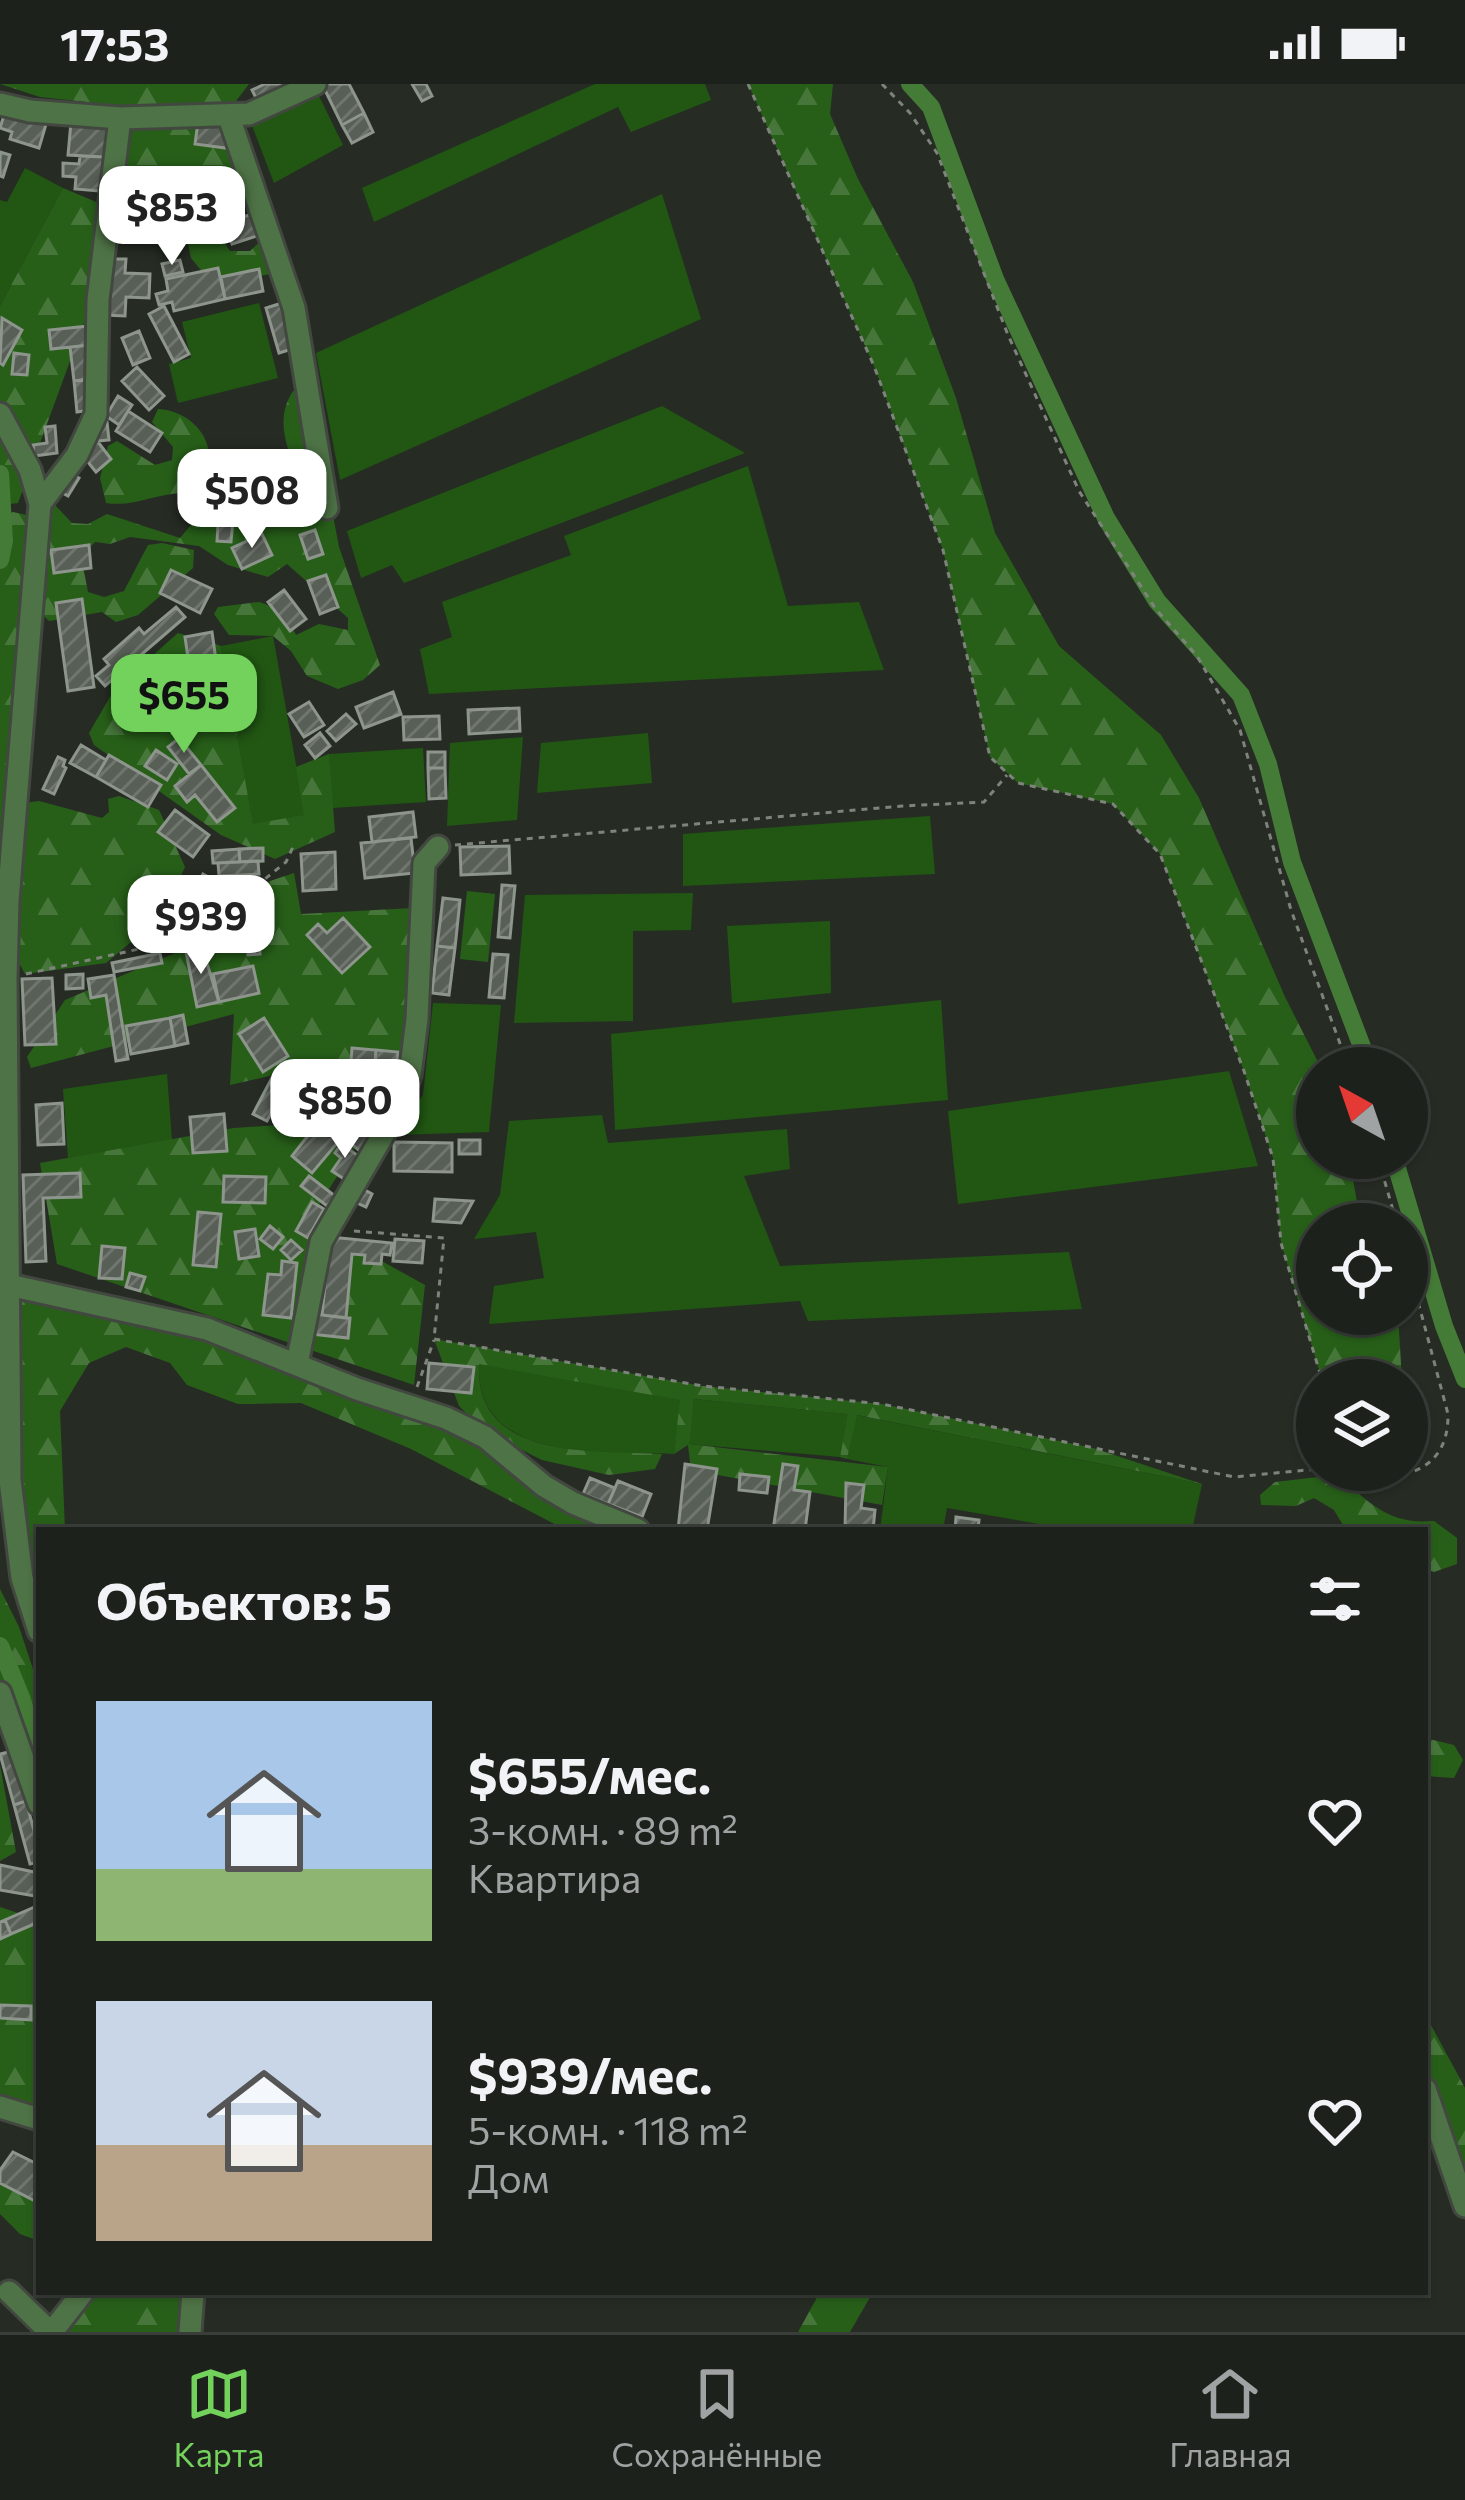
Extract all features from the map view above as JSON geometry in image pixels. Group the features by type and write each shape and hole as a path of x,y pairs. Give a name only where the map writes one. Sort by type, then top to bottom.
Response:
{"street":[{"path":"0,104 120,118 230,117 269,108 315,84"},
{"path":"230,117 294,308 327,508"},
{"path":"40,504 77,455 96,414 98,300 120,118"},
{"path":"0,414 17,440 40,504 6,978 7,1537 36,1622"},
{"path":"297,1364 316,1257 405,1093 417,1019 424,862 438,847"},
{"path":"6,1276 207,1329 467,1428 558,1494 631,1527"},
{"path":"0,1693 36,1795"},
{"path":"1428,2098 1465,2206"},
{"path":"0,2107 36,2118"},
{"path":"9,2292 51,2332 81,2295"},
{"path":"190,2332 193,2295"}],"path":[{"path":"748,84 874,366 943,550 990,757 1018,783 1113,804 1160,854 1273,1158 1281,1243 1316,1359"},
{"path":"882,84 938,153 1008,334 1079,491 1155,608 1197,656 1240,730 1292,910 1341,1047"},
{"path":"438,847 984,802 1008,774"},
{"path":"6,978 193,938 286,862 292,847"},
{"path":"328,1228 444,1238 434,1339 411,1406"},
{"path":"1427,1335 1448,1414 1448,1435 1428,1464"},
{"path":"434,1339 704,1387 881,1404 1234,1477 1296,1472"}],"green space":[{"path":"0,84 249,84 233,105 246,173 127,235 124,106 40,97"},
{"path":"595,84 705,84 711,100 631,132 618,107 374,222 362,188"},
{"path":"748,84 833,84 830,114 858,179 913,282 956,398 995,533 1059,646 1161,735 1199,798 1310,1047 1296,1047 1296,1179 1353,1179 1357,1203 1296,1203 1296,1293 1281,1243 1273,1158 1160,854 1113,804 1018,783 990,757 943,550 874,366"},
{"path":"316,90 343,145 274,183 251,123"},
{"path":"25,168 63,188 0,306 0,200 7,202"},
{"path":"254,183 266,188 279,265 275,273 209,280 191,258 184,225 192,214 206,217 230,251 250,251 261,241"},
{"path":"63,188 108,207 88,312 18,503 0,505 0,306"},
{"path":"662,194 701,319 340,480 316,353"},
{"path":"259,303 278,378 178,403 169,364 191,358 182,322"},
{"path":"309,390 339,547 380,665 363,680 338,689 307,676 291,651 273,636 229,635 214,614 218,607 259,602 282,610 296,635 319,624 348,630 348,618 287,564 268,577 228,565 199,546 130,537 110,544 95,542 81,556 88,592 104,597 124,591 148,545 194,550 193,568 138,615 116,622 102,612 49,621 39,611 42,509 54,504 72,523 88,524 107,514 180,538 197,518 193,494 106,503 100,478 108,446 117,441 155,465 172,460 173,447 152,422 158,409 168,410 194,424 206,440 209,460 219,467 251,478 272,476 294,466 285,437 285,409 293,391"},
{"path":"662,406 745,453 404,583 392,565 361,578 347,531"},
{"path":"748,466 788,606 859,602 884,670 429,694 420,649 452,637 442,602 571,555 564,536"},
{"path":"0,515 31,516 0,904"},
{"path":"178,633 221,646 253,824 304,815 296,767 329,754 335,832 275,859 221,835 94,745 89,733 114,690"},
{"path":"273,636 305,815 253,825 221,646"},
{"path":"648,733 652,783 537,793 541,743"},
{"path":"523,737 517,820 447,826 450,743"},
{"path":"423,748 426,802 332,808 329,754"},
{"path":"119,796 159,810 185,867 161,917 106,963 25,974 18,961 25,803 39,801 102,818 109,812 108,799"},
{"path":"930,816 935,874 683,886 683,834"},
{"path":"294,873 301,914 413,908 413,1013 390,1092 309,1221 425,1285 414,1385 57,1264 40,1163 234,1128 279,1125 304,1068 230,1085 234,1014 31,1068 27,1057 65,1000 215,936 258,885"},
{"path":"467,891 495,894 488,962 460,959"},
{"path":"693,893 691,930 633,931 633,1021 514,1023 525,895"},
{"path":"830,921 831,993 732,1003 727,926"},
{"path":"941,1000 948,1100 615,1130 611,1034"},
{"path":"433,1003 501,1005 489,1132 395,1135 423,1095"},
{"path":"1229,1071 1258,1166 958,1204 948,1111"},
{"path":"167,1074 172,1140 68,1158 63,1089"},
{"path":"602,1115 608,1143 787,1129 790,1169 744,1176 780,1266 1069,1252 1082,1309 808,1321 800,1301 489,1324 494,1286 544,1278 536,1232 474,1239 500,1195 509,1121"},
{"path":"3,1273 453,1418 611,1527 560,1527 411,1449 301,1403 238,1404 187,1385 170,1363 126,1347 89,1363 60,1411 65,1527 36,1527 36,1634"},
{"path":"1309,1335 1399,1335 1401,1359 1316,1359"},
{"path":"434,1339 703,1386 882,1404 1093,1448 1202,1484 857,1415 847,1459 840,1457 848,1414 694,1399 689,1444 888,1467 882,1505 691,1470 688,1445 674,1454 680,1400 479,1364 483,1396 496,1419 517,1434 574,1450 662,1454 655,1469 609,1475 542,1460 484,1431 459,1406"},
{"path":"479,1363 681,1400 674,1454 581,1451 520,1436 498,1420 483,1396"},
{"path":"694,1399 849,1414 840,1457 688,1444"},
{"path":"856,1415 1202,1484 1193,1527 1057,1527 947,1508 944,1527 880,1527 888,1467 847,1459"},
{"path":"1296,1480 1296,1491 1356,1491 1391,1515 1434,1521 1457,1538 1457,1564 1428,1570 1428,1527 1344,1527 1334,1510 1314,1498 1296,1506 1261,1505 1260,1495 1275,1482"},
{"path":"0,1589 36,1678 36,1824 0,1720"},
{"path":"1428,1739 1454,1745 1463,1760 1454,1778 1428,1776"},
{"path":"0,1765 16,1852 0,1861"},
{"path":"0,1907 36,1919 36,2109 0,2097"},
{"path":"1428,2020 1465,2088 1465,2218 1428,2127"},
{"path":"36,2170 36,2240 20,2234 0,2214 0,2173"},
{"path":"68,2295 186,2295 184,2332 66,2332 54,2310"},
{"path":"818,2295 871,2295 850,2332 798,2332"}],"building":[{"path":"265,84 290,84 257,100 252,90"},
{"path":"326,84 349,84 364,113 342,125"},
{"path":"412,84 426,84 432,96 422,101"},
{"path":"18,112 47,121 39,148 10,139 12,132 0,128 4,115 16,119"},
{"path":"364,113 373,132 352,143 342,125"},
{"path":"71,122 107,125 104,157 68,155"},
{"path":"198,122 236,127 233,149 195,144"},
{"path":"0,152 10,155 3,177 0,176"},
{"path":"80,156 104,157 102,178 111,192 75,189 76,177 63,176 63,163 79,164"},
{"path":"164,179 176,210 134,226 129,213 137,210 131,192"},
{"path":"260,212 266,233 232,244 225,222"},
{"path":"107,259 126,259 125,273 150,274 149,298 126,297 125,316 104,315"},
{"path":"180,260 183,272 165,276 162,264"},
{"path":"218,268 225,299 174,311 172,302 159,305 156,294 168,291 166,279"},
{"path":"259,269 263,291 225,299 221,277"},
{"path":"282,303 295,348 279,353 266,308"},
{"path":"164,306 189,354 174,362 149,314"},
{"path":"2,318 22,330 3,365 0,363"},
{"path":"89,326 91,345 51,349 49,330"},
{"path":"139,331 150,358 133,365 122,338"},
{"path":"91,345 94,379 74,381 70,347"},
{"path":"14,353 29,355 27,375 12,374"},
{"path":"137,367 164,396 149,410 122,381"},
{"path":"88,379 91,410 77,412 74,381"},
{"path":"118,396 132,405 119,425 106,416"},
{"path":"128,411 162,433 150,452 116,431"},
{"path":"107,422 109,440 98,441 97,423"},
{"path":"55,426 57,453 34,456 33,445 47,443 45,427"},
{"path":"98,442 111,459 96,472 83,456"},
{"path":"68,472 79,478 68,496 57,490"},
{"path":"312,473 321,496 281,513 271,491"},
{"path":"271,491 277,505 250,517 244,503"},
{"path":"219,509 234,510 231,542 217,541"},
{"path":"315,530 323,554 308,559 300,535"},
{"path":"262,534 272,555 242,569 232,548"},
{"path":"89,545 91,568 54,573 51,550"},
{"path":"171,570 212,589 200,613 160,593"},
{"path":"326,575 338,607 320,614 308,581"},
{"path":"284,590 306,619 290,631 268,602"},
{"path":"82,599 94,687 68,691 56,603"},
{"path":"176,607 185,617 105,686 96,676 109,665 104,659 139,628 144,634"},
{"path":"212,632 222,703 195,707 185,637"},
{"path":"393,692 401,714 364,728 356,707"},
{"path":"309,702 324,725 304,737 289,714"},
{"path":"519,708 520,731 469,734 468,710"},
{"path":"346,714 356,724 336,741 327,731"},
{"path":"439,716 440,739 404,740 403,717"},
{"path":"320,733 330,746 315,758 305,745"},
{"path":"179,738 201,765 189,774 168,747"},
{"path":"81,745 106,760 96,777 70,763"},
{"path":"156,750 177,764 167,780 145,766"},
{"path":"428,752 445,752 445,768 428,768"},
{"path":"109,755 161,785 148,807 96,777"},
{"path":"58,757 65,760 66,768 54,794 43,789"},
{"path":"201,765 235,808 217,822 195,795 187,802 175,786"},
{"path":"428,768 445,768 446,798 429,799"},
{"path":"175,810 209,835 193,857 158,832"},
{"path":"413,812 416,837 372,842 369,817"},
{"path":"411,838 415,873 365,878 361,843"},
{"path":"509,846 510,873 461,875 460,847"},
{"path":"263,848 263,861 240,862 239,849"},
{"path":"239,849 240,862 213,863 212,851"},
{"path":"335,852 336,889 303,891 301,854"},
{"path":"258,861 259,874 219,876 218,863"},
{"path":"203,874 216,881 206,900 193,893"},
{"path":"502,885 515,886 510,938 498,937"},
{"path":"193,893 206,900 194,922 181,915"},
{"path":"443,898 460,900 455,948 437,946"},
{"path":"256,909 260,954 248,955 244,910"},
{"path":"181,915 194,922 188,934 175,927"},
{"path":"343,918 370,947 342,973 307,935 318,924 327,933"},
{"path":"201,944 219,1002 197,1007 185,947"},
{"path":"437,946 455,948 449,995 432,993"},
{"path":"160,953 162,963 114,972 112,963"},
{"path":"493,954 508,955 504,998 489,997"},
{"path":"253,966 259,993 219,1002 213,974"},
{"path":"83,974 83,988 66,989 66,975"},
{"path":"114,975 128,1059 116,1061 106,995 91,998 88,979"},
{"path":"52,978 56,1044 25,1045 22,979"},
{"path":"183,1015 188,1043 175,1046 170,1018"},
{"path":"170,1018 175,1046 131,1054 126,1026"},
{"path":"264,1018 288,1056 263,1072 239,1034"},
{"path":"352,1048 376,1050 374,1076 350,1074"},
{"path":"376,1050 398,1052 396,1078 374,1076"},
{"path":"276,1070 290,1077 267,1121 253,1114"},
{"path":"305,1076 327,1085 310,1123 289,1113"},
{"path":"62,1103 64,1144 38,1145 36,1105"},
{"path":"224,1114 227,1151 193,1153 190,1117"},
{"path":"346,1119 372,1141 362,1153 336,1131"},
{"path":"317,1124 338,1142 312,1173 292,1156"},
{"path":"459,1140 480,1140 480,1154 459,1154"},
{"path":"394,1142 452,1143 452,1172 394,1171"},
{"path":"341,1144 360,1157 344,1179 332,1171 341,1158 335,1153"},
{"path":"80,1173 81,1197 43,1198 46,1261 26,1262 23,1175"},
{"path":"224,1176 266,1177 265,1203 223,1202"},
{"path":"309,1176 335,1196 327,1206 301,1186"},
{"path":"363,1189 372,1194 366,1207 357,1203"},
{"path":"435,1199 473,1201 461,1223 433,1221"},
{"path":"312,1202 324,1209 308,1238 296,1231"},
{"path":"198,1212 221,1214 216,1267 193,1265"},
{"path":"270,1226 283,1237 273,1249 260,1239"},
{"path":"255,1229 259,1256 239,1259 235,1232"},
{"path":"330,1237 392,1243 390,1255 382,1254 381,1264 364,1263 365,1255 352,1254 346,1318 322,1315"},
{"path":"395,1239 424,1241 422,1263 393,1261"},
{"path":"291,1240 302,1250 291,1260 281,1250"},
{"path":"102,1246 125,1248 122,1279 99,1278"},
{"path":"282,1261 297,1263 291,1318 263,1315 268,1274 281,1275"},
{"path":"130,1273 145,1277 140,1291 126,1287"},
{"path":"313,1314 350,1318 348,1338 310,1334"},
{"path":"429,1363 474,1367 471,1393 427,1389"},
{"path":"685,1464 717,1469 707,1527 678,1527"},
{"path":"783,1464 798,1466 794,1490 810,1492 805,1527 773,1527"},
{"path":"740,1474 769,1477 767,1493 739,1490"},
{"path":"590,1478 615,1488 608,1504 583,1494"},
{"path":"618,1481 651,1494 642,1517 608,1504"},
{"path":"846,1483 864,1485 861,1508 875,1510 873,1527 845,1527"},
{"path":"956,1517 979,1520 978,1527 955,1527"},
{"path":"12,1751 26,1801 14,1805 0,1754"},
{"path":"26,1801 36,1838 36,1863 30,1864 14,1805"},
{"path":"0,1865 36,1872 35,1896 0,1890"},
{"path":"36,1906 36,1923 11,1934 5,1920"},
{"path":"5,1920 11,1934 0,1939 0,1922"},
{"path":"0,2005 31,2006 31,2020 0,2018"},
{"path":"13,2152 36,2164 36,2201 0,2183 0,2170"}],"waterway":[{"path":"910,84 931,107 995,279 1106,518 1157,601 1241,695 1268,764 1292,862 1362,1047"},
{"path":"0,474 4,541 0,560"},
{"path":"1400,1179 1444,1326 1465,1379"},
{"path":"0,1646 36,1749"}]}
